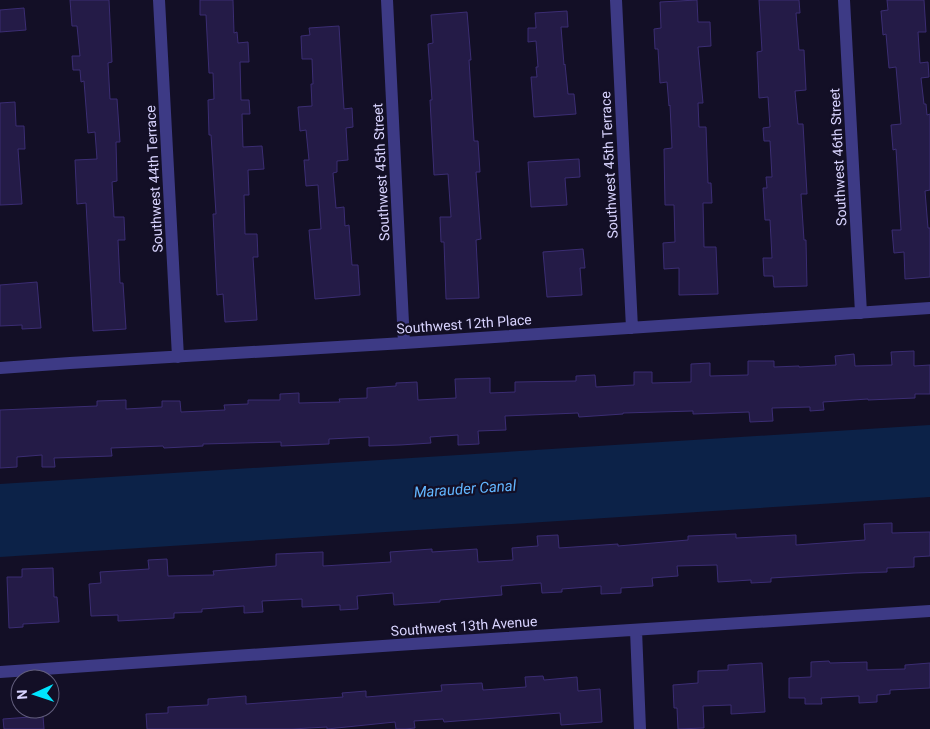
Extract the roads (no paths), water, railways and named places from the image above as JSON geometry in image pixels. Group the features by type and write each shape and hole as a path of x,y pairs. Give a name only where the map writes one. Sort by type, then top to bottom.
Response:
{"street":[{"name":"Southwest 44th Terrace","path":"159,0 178,357"},
{"name":"Southwest 45th Street","path":"387,0 404,343"},
{"name":"Southwest 45th Terrace","path":"616,0 632,328"},
{"name":"Southwest 46th Street","path":"844,0 861,313"},
{"name":"Southwest 12th Place","path":"0,368 930,308"},
{"name":"Southwest 13th Avenue","path":"0,672 402,644 930,611"},
{"path":"636,630 640,729"}],"water":[{"name":"Marauder Canal","path":"930,425 930,497 0,557 0,484"}]}
